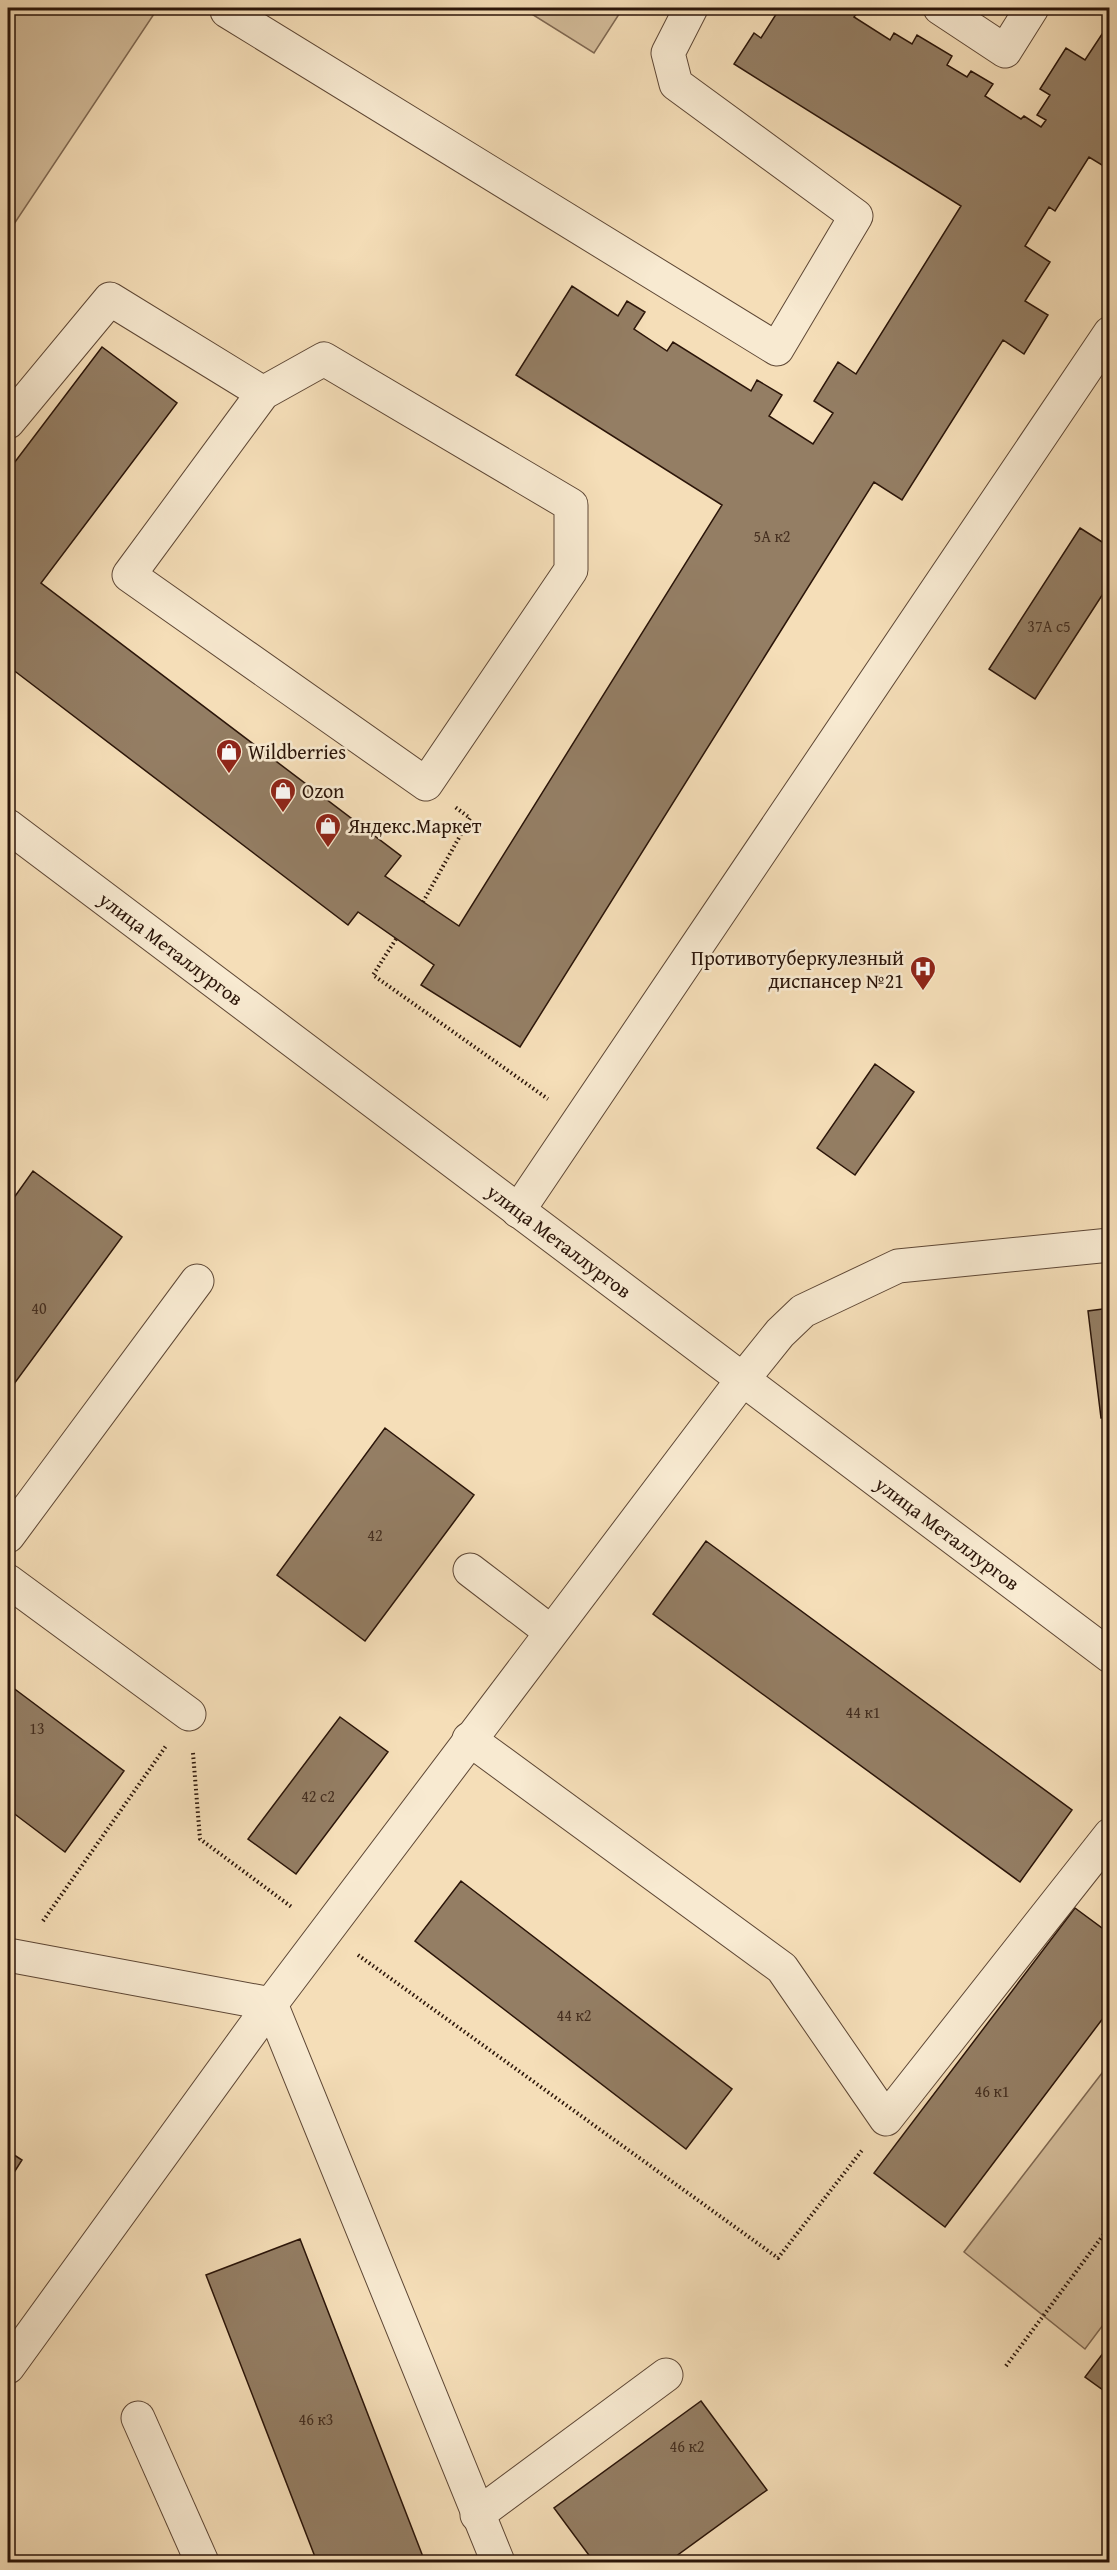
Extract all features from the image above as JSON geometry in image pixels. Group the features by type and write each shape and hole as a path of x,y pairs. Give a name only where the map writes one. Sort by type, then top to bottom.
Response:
{"street":[{"path":"229,8 227,11 777,349 856,216 676,84 668,53 691,8"},
{"path":"940,8 1005,51 1032,8"},
{"path":"8,422 110,299 263,393"},
{"path":"518,1211 1110,333"},
{"path":"324,359 571,505 571,570 426,784 129,575 263,393 324,359"},
{"name":"улица Металлургов","path":"8,826 1110,1656"},
{"path":"8,2367 271,2004 469,1739 780,1333 803,1311 898,1266 1110,1245"},
{"path":"8,1536 197,1281"},
{"path":"470,1570 551,1632"},
{"path":"8,1581 189,1714"},
{"path":"469,1739 782,1968 886,2119 1110,1835"},
{"path":"12,1956 271,2004"},
{"path":"271,2004 498,2562"},
{"path":"477,2515 666,2375"},
{"path":"138,2418 202,2562"}],"path":[{"path":"423,902 470,818 426,784"},
{"path":"396,939 373,975 578,1120"},
{"path":"189,1714 200,1839 325,1932 778,2258 886,2119"},
{"path":"12,1956 189,1714"},
{"path":"1006,2367 1110,2226"}],"shaded area":[{"path":"8,8 158,8 8,233"},
{"path":"522,8 623,8 594,53"},
{"path":"1109,2064 1109,2317 1085,2349 964,2252"}],"building":[{"path":"780,8 861,8 854,17 890,40 894,33 912,44 917,35 952,56 947,65 967,77 971,71 993,84 985,96 1021,119 1024,116 1041,127 1046,120 1037,115 1050,95 1040,89 1066,48 1085,60 1110,22 1110,170 1089,157 1055,211 1049,207 1025,246 1050,262 1025,301 1048,315 1024,354 1003,340 902,500 874,482 520,1047 421,985 434,965 358,912 348,925 8,666 8,471 102,347 177,403 41,583 401,856 385,876 459,926 722,505 516,375 572,286 618,316 627,301 645,312 634,329 667,351 673,342 751,391 757,380 782,395 769,416 813,444 833,413 814,401 838,362 856,374 961,206 734,64 754,33 761,38"},
{"path":"1080,528 1110,547 1110,583 1035,699 989,669"},
{"path":"875,1064 914,1092 855,1175 817,1148"},
{"path":"33,1171 122,1237 14,1384 8,1379 8,1206"},
{"path":"1110,1308 1110,1417 1101,1418 1088,1311"},
{"path":"385,1428 474,1495 365,1641 277,1575"},
{"path":"706,1541 1072,1810 1020,1882 653,1614"},
{"path":"8,1684 124,1771 65,1852 8,1809"},
{"path":"340,1717 388,1752 296,1874 248,1839"},
{"path":"461,1881 732,2089 686,2149 415,1941"},
{"path":"1075,1908 1110,1934 1110,2009 945,2227 874,2173"},
{"path":"8,2151 22,2160 8,2182"},
{"path":"300,2239 425,2562 317,2562 206,2275"},
{"path":"1110,2344 1110,2395 1085,2377"},
{"path":"701,2401 767,2490 668,2562 594,2562 554,2508"}],"place":[{"name":"Wildberries","path":"229,775"},
{"name":"Ozon","path":"283,814"},
{"name":"Яндекс.Маркет","path":"328,849"},
{"name":"Противотуберкулезный диспансер №21","path":"923,992"}]}
